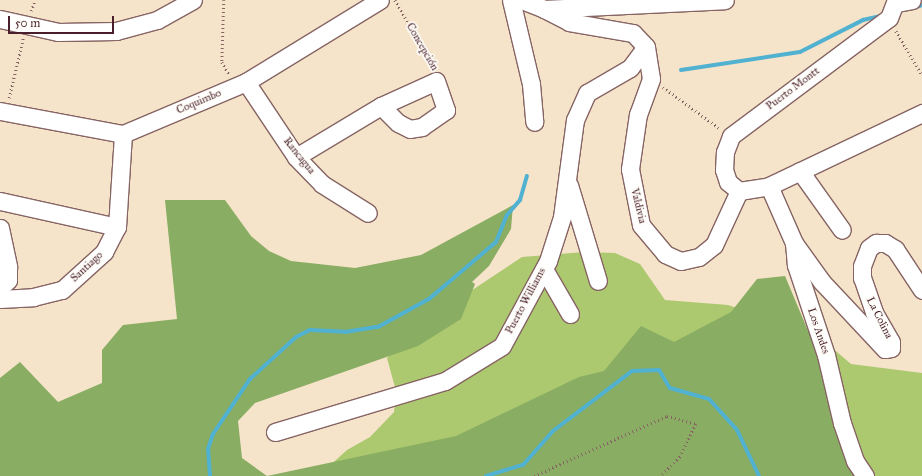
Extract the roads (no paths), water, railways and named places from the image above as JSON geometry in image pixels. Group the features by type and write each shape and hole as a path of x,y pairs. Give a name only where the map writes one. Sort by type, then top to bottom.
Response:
{"street":[{"path":"0,19 58,32 116,31 157,20 193,0"},
{"name":"Coquimbo","path":"123,134 241,84 380,0"},
{"path":"511,0 531,84 534,122"},
{"path":"522,0 569,22 633,33 646,47"},
{"path":"544,9 725,0"},
{"name":"Puerto Montt","path":"739,191 728,182 724,170 725,152 731,136 898,5"},
{"name":"Valdivia","path":"646,47 651,79 638,114 630,169 641,225 652,241 665,254 681,261 699,257 714,245 739,191"},
{"name":"Puerto Williams","path":"275,432 445,381 502,346 544,269 562,217 576,120 587,93 630,68 646,47"},
{"name":"Concepción","path":"436,81 446,110 422,127 410,129 398,123 382,106 436,81"},
{"name":"Rancagua","path":"241,84 296,157 322,184 368,214"},
{"path":"296,157 382,106"},
{"path":"3,111 123,134"},
{"path":"739,191 768,186 922,113"},
{"name":"Santiago","path":"0,299 32,297 62,290 104,252 117,227 123,134"},
{"path":"800,171 842,230"},
{"path":"567,177 598,281"},
{"name":"Los Andes","path":"768,186 794,243 796,265 826,355 842,423 855,461 865,476"},
{"path":"0,201 117,227"},
{"path":"0,228 8,267 8,280 0,288"},
{"name":"La Colina","path":"794,243 822,282 886,349 891,348 891,342 874,312 862,278 862,266 869,248 876,243 885,243 895,249 922,290"},
{"path":"544,269 570,314"}],"waterway":[{"path":"913,8 922,5"},
{"path":"681,70 800,52 863,20 880,16"},
{"path":"210,476 208,449 213,434 250,379 296,337 310,330 345,332 378,327 429,299 496,242 507,215 520,200 527,176"},
{"path":"486,476 523,465 553,431 632,371 659,370 670,388 709,399 737,430 759,476"}]}
